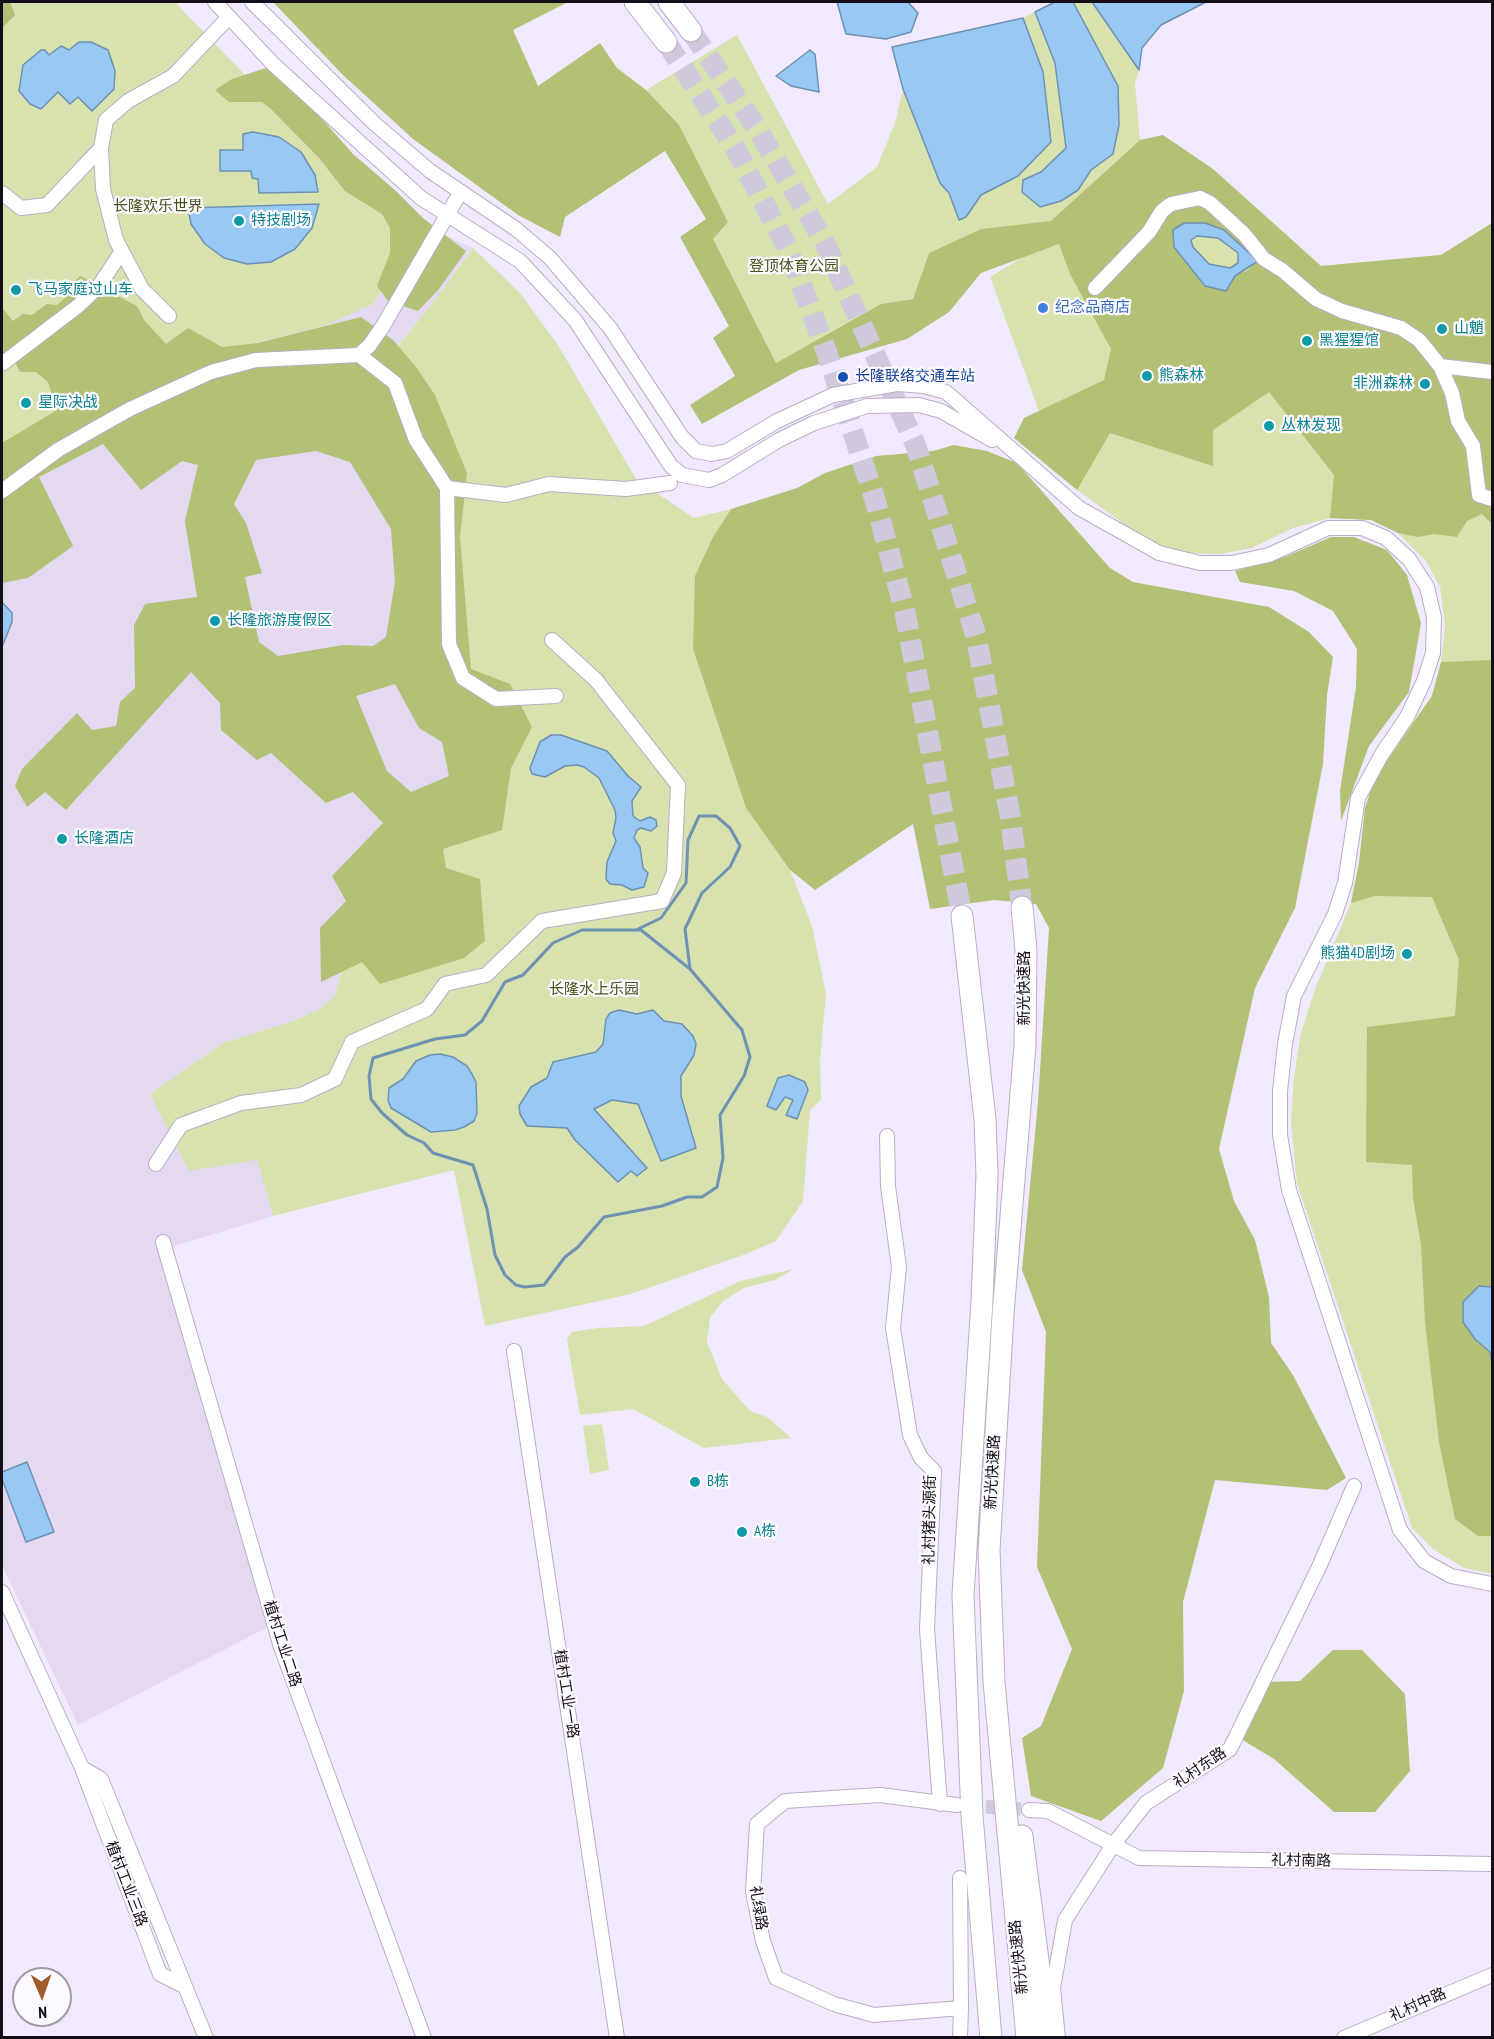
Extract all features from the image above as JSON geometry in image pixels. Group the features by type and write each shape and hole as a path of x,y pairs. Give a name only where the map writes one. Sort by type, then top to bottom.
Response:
{"highway":[{"path":"635,2 666,42"},
{"path":"669,2 691,31"},
{"name":"新光快速路","path":"1022,907 1026,962 1025,1045 1003,1314 989,1550 994,1683 1027,2037"},
{"name":"新光快速路","path":"962,916 981,1066 986,1165 982,1301 963,1595 979,1912 991,2037"},
{"path":"992,1624 1048,2037"},
{"path":"979,1912 980,2037"}],"street":[{"path":"215,2 273,64 421,198 520,261 574,320 671,466 682,475 709,480 722,475 779,440 814,423 867,406 891,404 919,405 941,411 1009,448"},
{"path":"252,2 358,108 460,193 516,229 550,258 610,328 682,437 696,451 712,454 727,451 777,421 833,395 897,384 924,386 946,392 1079,508 1159,553 1200,563 1232,563 1269,555 1328,528 1362,528 1386,538 1409,559 1427,587 1434,617 1433,653 1424,681 1407,717 1382,754 1358,798 1345,883 1335,914 1294,996 1285,1044 1280,1091 1280,1136 1289,1190 1400,1530 1424,1562 1451,1576 1492,1584"},
{"path":"169,316 142,289 116,240 103,189 101,148 106,120 128,102 174,76 229,17"},
{"path":"2,193 21,208 47,204 101,148"},
{"path":"2,491 58,450 91,431 211,372 256,360 359,355 369,346 383,326 460,193"},
{"path":"1095,288 1149,232 1162,211 1184,199 1200,198 1210,203 1244,234 1264,259 1282,270 1316,299 1342,311 1401,328 1419,340 1440,366 1452,393 1458,420 1473,446 1479,495 1492,499"},
{"path":"2,364 78,306 99,286 122,251"},
{"path":"359,355 395,383 416,440 447,488 449,644 463,678 496,699 556,696"},
{"path":"1440,366 1492,372"},
{"path":"447,488 506,495 549,484 626,489 670,483"},
{"path":"156,1164 182,1125 241,1103 301,1095 336,1079 352,1042 427,1009 445,984 486,975 542,921 662,900 674,873 678,784 596,680 552,640"},
{"name":"礼村猪头源街","path":"887,1136 888,1186 899,1267 893,1328 910,1435 921,1458 934,1471 927,1629 940,1804"},
{"name":"植村工业二路","path":"163,1242 281,1647 424,2037"},
{"name":"植村工业一路","path":"514,1351 617,2037"},
{"name":"礼村东路","path":"1059,2037 1053,1988 1065,1920 1113,1845 1146,1803 1230,1749 1319,1567 1354,1486"},
{"name":"植村工业三路","path":"2,1592 82,1768 160,1974 184,1986 206,2037"},
{"name":"礼绿路","path":"957,1805 880,1795 785,1801 757,1824 753,1892 763,1941 776,1978 834,2004 874,2015 961,2008"},
{"path":"1029,1810 1048,1811 1113,1845"},
{"name":"礼村南路","path":"1113,1845 1139,1858 1492,1864"},
{"path":"960,1878 960,2037"},
{"name":"礼村中路","path":"1344,2037 1492,1975"}],"shaded area":[{"path":"389,210 473,248 430,306 387,358 471,747 342,969 335,996 318,1010 293,1021 223,1043 150,1094 257,1160 273,1216 178,1245 160,1255 270,1626 78,1725 2,1565 2,464"}],"green space":[{"name":"长隆欢乐世界","path":"2,2 175,2 245,75 389,210 397,263 373,304 323,326 174,364 2,464"},
{"path":"2,2 10,2 15,15 2,28"},
{"path":"273,2 568,2 513,30 538,86 600,43 617,68 646,90 679,125 728,222 713,239 776,363 881,304 913,299 929,253 981,229 1051,221 1140,140 1163,135 1213,169 1321,266 1441,255 1492,223 1492,524 1482,514 1467,521 1457,537 1434,534 1418,537 1398,533 1371,520 1330,518 1334,475 1269,392 1213,430 1213,466 1110,433 1077,490 1014,438 1024,418 1104,380 1111,349 1070,274 1059,244 981,273 949,312 907,339 799,370 702,424 690,405 735,376 713,338 729,326 680,237 706,219 665,151 565,217 560,237 518,215 413,139 343,75","holes":["1205,223 1257,261 1247,271 1204,286 1174,247"]},
{"name":"登顶体育公园","path":"1055,2 1092,2 1139,70 1135,84 1140,140 1051,222 981,229 929,253 913,299 881,304 776,363 712,239 728,221 646,90 737,35 828,204 877,167 895,123 903,89 892,47 1023,18"},
{"path":"269,67 315,111 353,154 423,218 466,251 439,289 418,311 388,301 377,286 390,253 390,228 382,214 345,191 319,158 262,102 229,102 215,90 232,79"},
{"path":"1213,169 1321,266 1441,255 1492,223 1492,1574 1464,1568 1433,1549 1412,1528 1297,1184 1291,1122 1294,1076 1301,1033 1315,989 1351,903 1359,863 1365,808 1392,750 1432,696 1441,662 1445,625 1440,587 1426,561 1398,533 1371,520 1330,518 1293,528 1252,548 1220,554 1184,553 1149,542 1077,490 1014,438 1043,422 990,277 1030,253 1106,230 1183,170"},
{"name":"长隆水上乐园","path":"473,248 520,293 558,345 636,479 694,518 731,509 713,537 693,649 746,808 790,870 812,926 826,994 820,1059 821,1100 810,1110 803,1201 776,1241 746,1254 631,1294 485,1326 454,1170 273,1216 257,1160 189,1171 150,1094 223,1043 293,1021 318,1010 335,996 342,969 461,783 387,359"},
{"path":"80,276 137,306 144,320 166,344 188,328 222,347 258,343 361,317 393,340 416,367 435,395 467,473 460,537 471,669 510,684 532,727 511,768 502,830 443,849 446,868 480,879 485,941 464,958 380,984 362,962 321,982 320,928 346,901 332,876 383,823 353,792 326,803 271,753 257,760 221,730 220,703 191,672 66,810 45,792 27,807 15,786 22,769 77,713 92,730 116,726 120,702 135,688 134,625 145,604 197,597 185,521 198,465 182,461 141,490 103,444 39,477 73,546 28,578 2,583 2,443 57,410 48,382 36,372 20,372 13,357 2,358 2,308 13,321 23,314 32,315 47,304 57,305 65,298 71,285","holes":["316,451 350,462 391,529 395,582 386,637 373,646 343,645 278,656 259,642 245,577 262,573 246,523 234,504 256,460","395,684 419,728 442,742 449,776 411,792 387,771 356,696"]},
{"path":"954,445 987,451 1017,463 1110,568 1133,582 1269,607 1309,632 1333,657 1327,695 1323,764 1295,908 1255,988 1219,1149 1234,1201 1255,1240 1269,1297 1271,1343 1293,1375 1346,1478 1327,1490 1215,1480 1183,1602 1184,1691 1163,1768 1101,1821 1031,1796 1022,1738 1041,1726 1072,1649 1037,1567 1046,1332 1022,1270 1038,1102 1049,928 1036,904 994,900 930,909 913,824 815,890 790,870 746,808 693,649 695,576 713,537 731,509 797,488 825,473 876,456 933,451"},
{"path":"1331,537 1354,537 1387,550 1407,575 1421,623 1409,692 1369,746 1341,821 1340,791 1356,687 1357,649 1333,611 1294,591 1240,582 1235,571 1287,556"},
{"path":"1492,660 1492,1287 1479,1286 1463,1301 1463,1322 1475,1339 1490,1352 1492,1364 1492,1536 1478,1536 1455,1519 1439,1442 1425,1322 1421,1245 1413,1198 1412,1165 1366,1162 1367,1027 1455,1016 1459,960 1432,897 1375,896 1351,903 1359,863 1365,808 1374,780 1432,696 1441,662"},
{"path":"794,1269 775,1280 744,1288 723,1301 710,1318 707,1342 722,1379 750,1411 767,1417 791,1438 704,1448 633,1409 580,1415 567,1340 571,1332 644,1326 740,1281"},
{"path":"602,1424 609,1470 590,1474 583,1426"},
{"path":"1333,1650 1362,1650 1405,1694 1410,1771 1375,1812 1334,1812 1274,1759 1241,1739 1266,1682 1300,1681"}],"water":[{"path":"837,2 908,2 918,13 911,32 886,39 846,34"},
{"path":"1055,2 1073,2 1118,86 1119,125 1113,154 1091,170 1078,190 1061,201 1040,207 1022,192 1023,180 1041,172 1066,148 1055,63 1035,12"},
{"path":"1092,2 1206,2 1161,25 1142,48 1139,70"},
{"path":"1023,18 1043,72 1051,142 1018,176 981,195 966,217 959,220 949,193 940,183 903,89 892,47"},
{"path":"79,42 91,42 108,50 115,71 114,89 92,111 78,97 70,104 58,92 41,109 30,104 19,91 23,65 41,50 45,50 49,55 61,46 69,50"},
{"path":"810,50 815,54 819,92 791,86 776,76"},
{"path":"253,132 279,137 301,152 315,175 318,192 259,193 258,179 252,178 251,171 220,171 220,150 243,150 243,134"},
{"path":"319,204 312,228 295,249 271,262 247,264 224,258 205,244 191,224 188,208"},
{"path":"1184,223 1205,223 1224,230 1258,261 1235,276 1226,291 1205,286 1174,247 1173,230","holes":["1197,236 1218,238 1238,253 1238,263 1230,268 1209,264 1193,247 1191,240"]},
{"path":"2,602 12,613 12,622 2,647"},
{"path":"551,735 561,735 607,751 628,776 641,787 632,801 633,816 640,821 650,817 656,820 657,826 651,831 641,828 637,830 634,838 640,847 643,868 648,873 644,887 632,890 622,885 610,884 606,879 607,862 616,841 613,833 616,818 615,810 599,778 584,767 577,765 565,766 545,777 532,774 530,768 540,742"},
{"path":"619,1010 637,1014 653,1010 664,1021 682,1024 693,1036 696,1044 694,1055 681,1076 681,1096 696,1148 661,1161 638,1104 612,1100 594,1109 647,1168 637,1176 631,1171 618,1182 575,1140 567,1128 527,1126 520,1114 519,1106 531,1087 547,1078 553,1062 596,1052 603,1044 606,1019 610,1013"},
{"path":"440,1054 453,1057 467,1066 476,1082 477,1113 474,1121 464,1127 431,1132 391,1108 388,1100 389,1088 403,1079 416,1061 430,1055"},
{"path":"789,1075 805,1082 808,1090 797,1119 786,1115 793,1100 785,1097 776,1110 767,1106 778,1078"},
{"path":"1479,1286 1492,1287 1492,1364 1490,1352 1475,1339 1463,1322 1463,1302"},
{"path":"27,1462 54,1532 26,1542 2,1479 2,1472"}],"waterway":[{"path":"638,929 661,918 686,883 688,840 699,816 716,816 730,828 740,846 730,867 702,893 685,929 690,969"},
{"path":"582,930 641,930 690,969 742,1030 750,1057 744,1076 720,1115 723,1158 717,1187 702,1197 687,1197 662,1206 604,1217 578,1247 565,1257 544,1285 525,1287 516,1285 505,1275 495,1255 487,1209 473,1165 433,1153 424,1143 407,1135 382,1113 371,1099 369,1076 373,1058 435,1039 465,1035 482,1021 505,982 523,975 553,943 582,930"}],"tunnel":[{"path":"691,31 758,130 825,243 916,446 976,636 1010,815 1022,907"},
{"path":"666,42 735,148 787,247 827,353 876,503 905,612 962,916"},
{"path":"965,1805 1029,1810"}],"place":[{"name":"特技剧场","path":"239,221"},
{"name":"飞马家庭过山车","path":"16,290"},
{"name":"纪念品商店","path":"1043,308"},
{"name":"山魈","path":"1442,329"},
{"name":"黑猩猩馆","path":"1307,341"},
{"name":"熊森林","path":"1147,376"},
{"name":"长隆联络交通车站","path":"843,377"},
{"name":"非洲森林","path":"1425,384"},
{"name":"星际决战","path":"26,403"},
{"name":"丛林发现","path":"1269,426"},
{"name":"长隆旅游度假区","path":"215,621"},
{"name":"长隆酒店","path":"62,839"},
{"name":"熊猫4D剧场","path":"1407,954"},
{"name":"B栋","path":"695,1482"},
{"name":"A栋","path":"742,1532"}]}
